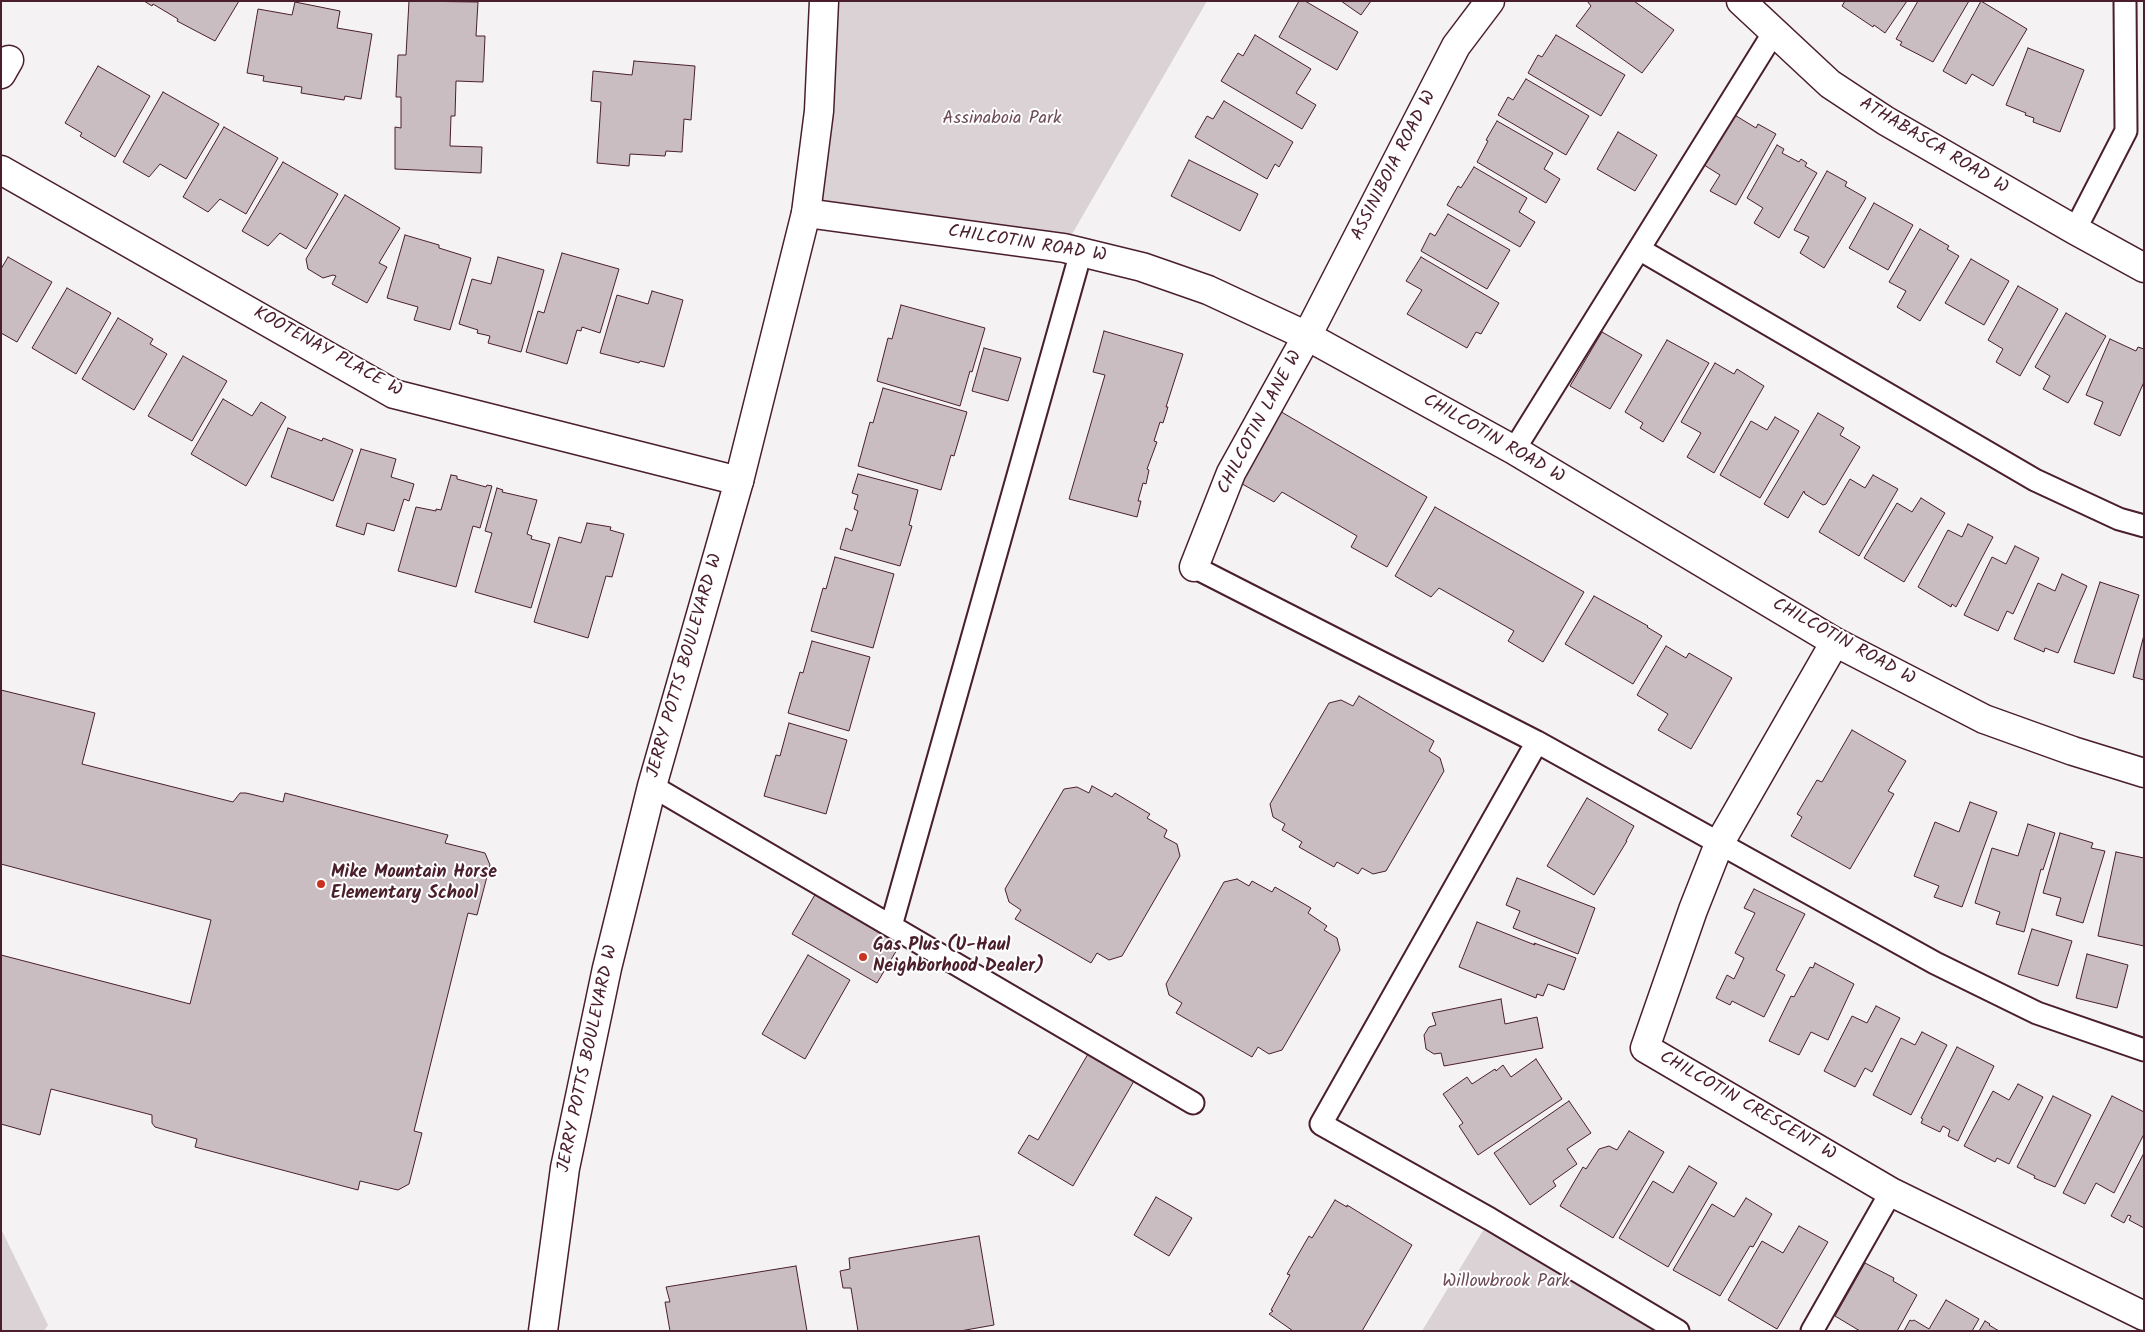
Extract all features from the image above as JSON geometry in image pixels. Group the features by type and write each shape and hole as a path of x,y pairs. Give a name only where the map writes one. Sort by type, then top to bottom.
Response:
{"street":[{"name":"JERRY POTTS BOULEVARD W","path":"543,1331 565,1168 607,968 652,786 739,481 806,212 819,111 824,1"},
{"name":"ASSINIBOIA ROAD W","path":"1308,336 1456,46 1490,1"},
{"name":"ATHABASCA ROAD W","path":"1741,1 1830,84 1878,116 2144,268"},
{"name":"KOOTENAY PLACE W","path":"1,170 394,394 739,481"},
{"name":"CHILCOTIN ROAD W","path":"806,212 1064,248 1142,267 1208,290 1308,336 1514,450 1835,642 1984,720 2072,751 2144,773"},
{"name":"CHILCOTIN LANE W","path":"1194,567 1231,473 1308,336"},
{"name":"CHILCOTIN CRESCENT W","path":"1835,642 1719,844 1693,910 1645,1048 1891,1192 2144,1316"}],"lane":[{"path":"2075,230 2126,130 2125,1"},
{"path":"1514,450 1774,32"},
{"path":"1640,249 2035,480 2119,518 2144,526"},
{"path":"891,926 1081,252"},
{"path":"1194,567 1537,742 1935,964 2037,1013 2144,1050"},
{"path":"1537,742 1321,1124 1490,1219 1678,1331"},
{"path":"652,786 1193,1103"},
{"path":"1812,1331 1891,1192"}],"green space":[{"name":"Assinaboia Park","path":"824,1 1207,1 1064,248 806,213"},
{"name":"Willowbrook Park","path":"1490,1219 1678,1331 1422,1331"},
{"path":"1,1229 48,1325 44,1331 1,1331"}],"building":[{"path":"144,1 239,1 215,41 177,21 178,19 153,4 152,6"},
{"path":"409,1 478,2 476,36 485,36 483,82 456,81 455,116 451,116 450,146 482,147 481,173 395,169 395,127 401,128 401,97 396,97 398,55 406,55"},
{"path":"1299,1 1305,1 1358,32 1337,70 1279,37"},
{"path":"1341,1 1371,1 1361,15"},
{"path":"1587,1 1634,1 1674,30 1642,73 1576,26 1591,6"},
{"path":"1845,1 1907,1 1885,33 1842,6"},
{"path":"1918,1 1969,1 1933,62 1900,45 1902,42 1896,39"},
{"path":"1981,1 2027,29 1993,86 1972,74 1966,84 1943,71"},
{"path":"295,2 340,11 337,28 372,34 361,99 345,96 344,100 301,93 302,87 263,81 264,76 247,73 258,9 292,15"},
{"path":"1255,35 1311,69 1296,93 1316,105 1302,129 1221,81 1238,53 1243,56"},
{"path":"1556,35 1625,75 1601,116 1528,73 1538,55 1542,57"},
{"path":"2028,48 2084,70 2060,132 2033,122 2034,118 2006,105"},
{"path":"634,61 695,66 691,120 684,119 682,152 666,151 665,156 630,154 629,166 597,163 601,102 591,101 593,71 632,75"},
{"path":"98,66 150,96 115,157 80,136 82,133 65,123"},
{"path":"1526,79 1589,116 1566,155 1498,115 1508,97 1513,100"},
{"path":"163,92 219,124 186,179 160,164 149,177 123,162"},
{"path":"1224,101 1293,142 1279,167 1275,164 1267,179 1195,137 1207,116 1213,119"},
{"path":"1733,114 1756,128 1758,124 1776,134 1736,205 1710,191 1720,175 1704,165"},
{"path":"1497,121 1553,153 1544,169 1560,179 1546,203 1477,162 1488,141 1486,140"},
{"path":"224,127 278,158 246,214 220,199 208,212 183,197"},
{"path":"1618,132 1657,155 1635,191 1597,169"},
{"path":"1777,145 1784,149 1782,153 1799,162 1801,159 1807,163 1805,166 1817,173 1779,238 1754,223 1763,208 1747,198"},
{"path":"1189,160 1258,194 1240,231 1171,196"},
{"path":"283,162 338,194 306,249 280,233 268,246 242,231"},
{"path":"1474,167 1527,198 1519,212 1535,222 1520,247 1447,205 1458,186 1461,188"},
{"path":"1827,171 1847,182 1845,186 1866,198 1824,268 1800,253 1809,237 1794,230"},
{"path":"345,195 400,228 379,263 387,267 367,303 332,284 336,276 323,278 308,269 306,259"},
{"path":"1874,203 1913,225 1888,270 1849,248"},
{"path":"1448,214 1510,250 1487,289 1421,251 1430,233 1435,236"},
{"path":"1920,229 1949,246 1947,249 1959,256 1920,321 1897,307 1906,291 1889,282"},
{"path":"405,235 439,245 439,248 471,258 450,330 414,320 418,307 387,298"},
{"path":"562,253 619,269 600,333 582,327 581,331 577,330 567,364 526,352 538,311 544,313"},
{"path":"8,257 52,282 17,342 1,333 1,269"},
{"path":"498,257 544,270 521,352 488,343 490,336 477,333 478,330 459,324 472,279 491,284"},
{"path":"1421,257 1499,303 1481,334 1476,332 1467,348 1407,314 1422,290 1406,281"},
{"path":"1971,259 2009,281 1984,325 1945,303"},
{"path":"2018,286 2058,309 2020,376 1996,362 2003,349 1988,340"},
{"path":"67,288 111,313 76,374 32,348"},
{"path":"652,291 683,300 664,367 600,353 617,295 648,304"},
{"path":"901,305 985,328 960,406 877,381 888,338 892,339"},
{"path":"2066,313 2106,336 2068,403 2043,389 2050,376 2035,367"},
{"path":"118,318 153,339 150,344 167,354 134,410 82,379"},
{"path":"1104,331 1183,354 1166,407 1168,407 1163,423 1160,422 1154,441 1157,442 1147,469 1149,470 1146,484 1143,483 1138,501 1141,501 1137,517 1069,499 1105,375 1093,372"},
{"path":"1602,332 1642,355 1610,409 1570,386"},
{"path":"2110,339 2136,351 2138,347 2144,349 2144,382 2120,436 2094,424 2103,402 2086,395"},
{"path":"1667,340 1709,363 1663,442 1640,428 1643,423 1625,412"},
{"path":"984,348 1021,358 1008,401 972,391"},
{"path":"183,356 227,381 192,441 148,416"},
{"path":"1715,363 1734,374 1737,369 1764,386 1714,473 1687,457 1701,433 1681,422"},
{"path":"883,388 967,412 954,456 951,455 941,490 858,466 870,422 873,423"},
{"path":"223,399 252,416 261,402 286,417 246,486 191,454"},
{"path":"1278,410 1427,497 1387,567 1351,547 1357,536 1282,492 1274,502 1237,481"},
{"path":"1818,413 1844,428 1840,435 1860,447 1826,504 1823,505 1805,494 1804,491 1788,518 1764,504"},
{"path":"1775,417 1799,431 1760,498 1720,475 1751,421 1767,430"},
{"path":"288,428 322,441 323,438 353,450 333,501 271,477"},
{"path":"361,449 396,459 391,477 414,484 409,501 404,499 394,531 367,523 364,535 336,526"},
{"path":"858,474 918,490 909,525 912,526 900,566 840,549 846,528 852,531 858,511 854,509 858,495 852,493"},
{"path":"451,475 457,476 457,479 486,487 487,485 492,486 480,528 473,526 456,587 398,571 416,507 436,511 436,509 441,510"},
{"path":"1873,475 1898,489 1859,556 1819,532 1850,479 1865,488"},
{"path":"497,488 503,490 502,492 537,500 527,534 532,536 531,539 550,544 531,608 475,592 492,533 485,531"},
{"path":"1921,498 1945,513 1904,582 1864,558 1897,503 1912,512"},
{"path":"1435,507 1584,592 1543,662 1508,641 1514,631 1439,588 1431,597 1395,576"},
{"path":"587,523 611,527 610,530 624,534 612,577 606,576 588,638 534,622 559,537 581,543"},
{"path":"1968,524 1993,537 1956,607 1952,604 1951,607 1918,587 1948,530 1962,537"},
{"path":"2015,546 2039,558 2013,614 2007,611 1998,631 1964,615 1992,557 2006,564"},
{"path":"835,557 894,574 873,648 811,631 823,588 826,589"},
{"path":"2062,574 2087,586 2058,653 2045,648 2044,652 2014,639 2038,583 2055,591"},
{"path":"2100,582 2139,595 2114,674 2074,662"},
{"path":"1594,596 1648,626 1662,636 1633,684 1565,644"},
{"path":"2144,635 2144,680 2133,677"},
{"path":"812,641 870,657 849,731 788,713 800,672 803,673"},
{"path":"1666,646 1686,658 1689,653 1732,678 1691,749 1658,730 1668,714 1637,695"},
{"path":"1,690 95,713 82,764 233,802 240,793 246,793 283,802 285,793 448,835 445,843 485,853 490,865 477,915 468,913 414,1131 422,1133 409,1184 398,1190 360,1181 358,1190 195,1147 197,1139 155,1127 152,1123 152,1115 51,1089 40,1135 1,1124 1,955 190,1004 211,920 1,864"},
{"path":"1359,696 1434,741 1429,751 1440,758 1444,771 1386,871 1373,874 1362,868 1358,874 1337,862 1334,867 1299,847 1302,842 1282,830 1285,824 1273,817 1270,804 1329,703 1341,700 1353,706"},
{"path":"789,723 847,740 826,814 764,796 776,755 780,756"},
{"path":"1852,730 1906,761 1888,791 1894,794 1850,869 1791,836 1802,817 1797,814 1817,780 1822,782"},
{"path":"1092,786 1112,797 1115,793 1150,814 1147,818 1167,830 1164,837 1177,844 1180,856 1122,956 1109,960 1097,953 1091,963 1015,919 1021,910 1009,902 1005,889 1064,789 1077,787 1089,793"},
{"path":"1587,798 1634,826 1594,895 1547,866"},
{"path":"1970,802 1997,812 1962,907 1934,897 1939,886 1914,876 1935,822 1959,832"},
{"path":"2028,824 2055,833 2043,870 2041,869 2024,932 1996,924 2000,912 1975,903 1992,848 2018,856"},
{"path":"2060,833 2093,843 2091,848 2105,851 2083,923 2056,915 2061,898 2043,893"},
{"path":"2116,852 2144,858 2144,946 2098,936"},
{"path":"1517,878 1595,908 1578,954 1513,928 1520,911 1506,905"},
{"path":"1237,879 1249,886 1252,881 1272,892 1275,887 1311,908 1308,913 1327,926 1324,930 1337,938 1340,950 1282,1050 1269,1054 1258,1047 1252,1057 1176,1013 1182,1003 1169,995 1166,984 1224,882"},
{"path":"1754,889 1805,914 1776,970 1785,975 1764,1017 1732,1001 1730,1005 1716,998 1727,975 1734,979 1744,958 1735,953 1755,913 1744,908"},
{"path":"816,893 901,943 877,983 792,934"},
{"path":"1477,922 1535,945 1534,943 1576,958 1564,990 1548,984 1543,996 1537,994 1536,998 1459,967"},
{"path":"2032,929 2072,941 2058,986 2018,974"},
{"path":"2087,954 2128,965 2117,1008 2076,998"},
{"path":"808,955 850,980 805,1059 762,1034"},
{"path":"1815,963 1854,984 1828,1040 1811,1032 1799,1055 1769,1041 1791,996 1794,997 1810,967 1813,968"},
{"path":"1501,999 1505,1024 1537,1017 1543,1048 1444,1066 1441,1053 1434,1054 1426,1049 1424,1035 1429,1027 1436,1025 1432,1013"},
{"path":"1876,1006 1900,1018 1872,1072 1865,1068 1855,1087 1824,1071 1852,1016 1867,1023"},
{"path":"1922,1032 1947,1045 1911,1115 1873,1095 1901,1038 1915,1045"},
{"path":"1957,1047 1994,1066 1958,1141 1948,1136 1950,1130 1943,1126 1940,1132 1921,1123 1923,1119 1921,1118"},
{"path":"1088,1054 1134,1081 1073,1186 1018,1153 1029,1135 1038,1140"},
{"path":"1536,1059 1562,1099 1478,1155 1459,1126 1463,1123 1443,1094 1467,1077 1472,1084 1503,1065 1511,1077"},
{"path":"2018,1084 2043,1097 2009,1164 1997,1158 1995,1162 1964,1146 1993,1091 2009,1100"},
{"path":"2053,1096 2091,1115 2055,1187 2034,1178 2035,1176 2017,1167"},
{"path":"2112,1096 2144,1112 2144,1134 2114,1193 2096,1183 2085,1204 2063,1193"},
{"path":"1569,1101 1591,1133 1567,1149 1577,1164 1553,1181 1556,1186 1530,1205 1494,1153"},
{"path":"1629,1131 1664,1152 1613,1238 1560,1206 1583,1167 1586,1169 1599,1149 1609,1146 1617,1150"},
{"path":"2144,1153 2144,1228 2129,1220 2131,1216 2128,1215 2124,1223 2111,1216"},
{"path":"1689,1166 1717,1183 1668,1267 1619,1238 1653,1181 1673,1193"},
{"path":"1156,1197 1192,1218 1169,1256 1134,1235"},
{"path":"1746,1198 1772,1214 1753,1247 1750,1246 1720,1296 1673,1270 1712,1204 1734,1217"},
{"path":"1335,1200 1347,1207 1347,1205 1412,1245 1362,1331 1293,1331 1269,1314 1273,1311 1271,1310 1290,1275 1287,1274 1309,1236 1312,1238"},
{"path":"1799,1226 1828,1242 1777,1329 1728,1300 1762,1241 1783,1253"},
{"path":"979,1236 994,1325 960,1331 858,1331 851,1288 843,1288 840,1271 850,1269 849,1258"},
{"path":"1865,1263 1894,1278 1893,1281 1917,1295 1897,1331 1860,1331 1835,1316"},
{"path":"796,1266 807,1331 670,1331 665,1302 670,1302 666,1287"},
{"path":"1946,1300 1979,1319 1972,1331 1904,1331 1910,1320 1914,1320 1929,1329"},
{"path":"1985,1321 1989,1325 1999,1331 1979,1331"}],"place":[{"name":"Mike Mountain Horse Elementary School","path":"321,884"},
{"name":"Gas Plus (U-Haul Neighborhood Dealer)","path":"863,957"}]}
